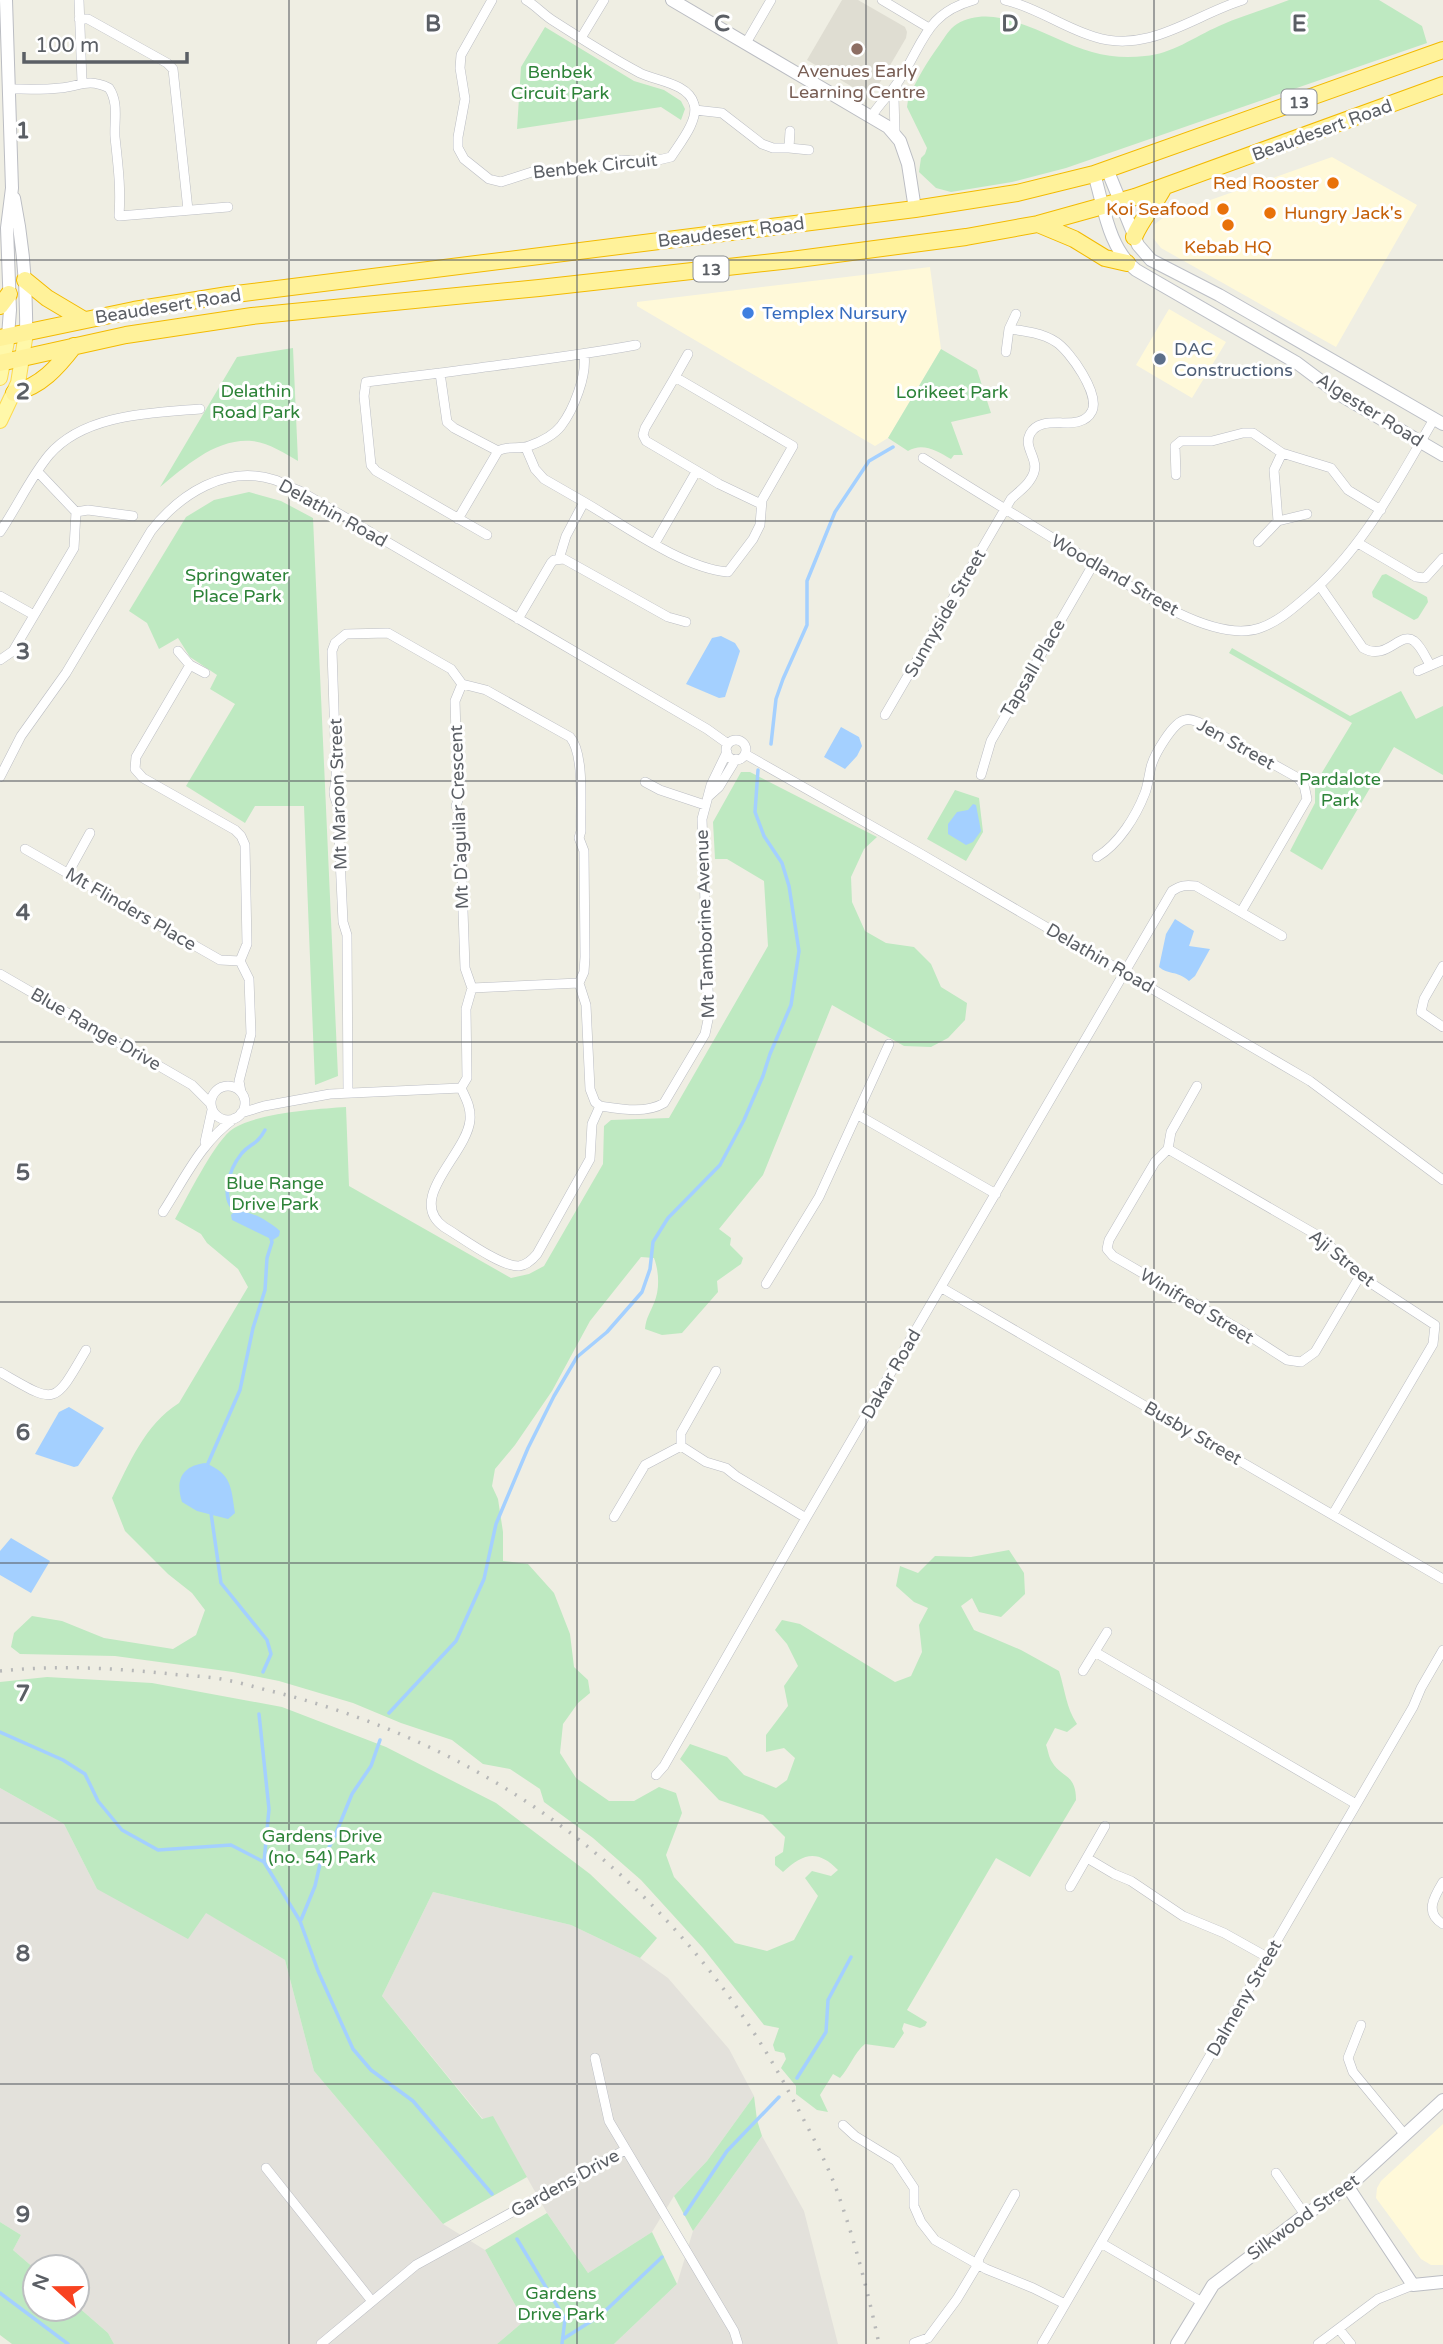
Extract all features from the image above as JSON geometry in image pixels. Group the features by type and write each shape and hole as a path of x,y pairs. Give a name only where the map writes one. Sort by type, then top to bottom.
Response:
{"highway":[{"name":"Beaudesert Road","path":"4,337 84,320 247,293 915,209 1017,193 1101,171 1443,50"},
{"name":"Beaudesert Road","path":"1,368 24,357 126,335 251,316 791,260 966,237 1038,224 1112,205 1443,85"},
{"path":"1134,237 1143,217 1155,206 1164,187"},
{"path":"1038,224 1074,239 1105,258 1127,263"},
{"path":"25,280 47,298 84,320"},
{"path":"14,393 31,387 56,369 74,346"}],"main road":[{"path":"0,421 14,393 24,357 26,333"},
{"path":"1,368 4,337"}],"street":[{"path":"4,337 12,188 3,33 6,0"},
{"path":"79,0 82,82"},
{"name":"Benbek Circuit","path":"492,0 461,55 460,68 465,99 458,137 458,148 464,159 489,180 501,182 538,170 584,171 621,160 660,161 671,157 692,122 695,110"},
{"path":"526,0 548,17 642,74 665,81 685,92 693,100 695,110 722,113 762,144 773,148 809,150"},
{"path":"581,38 604,0"},
{"path":"672,0 895,133 905,151 915,209"},
{"path":"746,43 771,0"},
{"path":"882,0 929,28"},
{"path":"871,117 898,82 929,28 947,10 974,0"},
{"path":"1005,0 1097,38 1125,42 1161,35 1225,2 1243,0"},
{"path":"79,19 89,19 173,69 188,210"},
{"path":"8,89 57,88 82,82 98,82 109,88 116,102 115,138 121,183 119,216 228,207"},
{"path":"895,133 894,98 898,82"},
{"path":"789,149 790,131"},
{"name":"Algester Road","path":"1101,171 1112,205 1116,246 1127,263 1297,363 1337,393 1443,455"},
{"path":"12,188 21,230 26,333"},
{"name":"Algester Road","path":"1112,205 1151,260 1220,295 1439,422"},
{"path":"1006,352 1009,329 1016,314"},
{"name":"Sunnyside Street","path":"885,715 1011,499 1031,480 1035,460 1028,443 1030,435 1035,428 1043,424 1083,421 1094,405 1093,392 1067,352 1043,336 1009,329"},
{"path":"487,535 376,471 371,465 364,396 366,382 518,361 584,355 636,345"},
{"path":"688,354 643,435 646,441 696,472 761,505"},
{"path":"458,519 498,451 502,448 526,448 562,425 584,378 584,355"},
{"path":"440,373 447,422 498,451"},
{"path":"526,448 535,469 544,479 691,563 728,572 760,525 761,505 793,446 675,377"},
{"path":"0,532 50,453 74,434 110,420 140,413 200,409"},
{"name":"Woodland Street","path":"923,458 1177,613 1217,628 1258,629 1279,620 1320,586 1358,543 1421,442 1439,422"},
{"path":"1176,475 1175,446 1181,441 1212,441 1253,433 1282,453 1331,468 1348,490 1381,510"},
{"path":"1278,521 1274,470 1282,453"},
{"path":"0,660 13,651 74,548 76,512 38,472"},
{"path":"655,543 696,472"},
{"name":"Delathin Road","path":"0,777 21,736 66,673 151,531 174,505 190,493 224,478 241,476 276,480 300,491 707,729 727,748"},
{"path":"559,559 566,536 584,502"},
{"path":"76,512 88,510 133,516"},
{"path":"1258,542 1278,521 1307,514"},
{"path":"1358,543 1416,577 1425,578 1443,558"},
{"path":"518,619 551,563 559,559 570,562 668,617 687,622"},
{"name":"Tapsall Place","path":"981,775 990,741 1094,563"},
{"path":"1320,586 1363,648 1371,653 1378,653 1404,639 1410,639 1430,664"},
{"path":"0,596 34,615"},
{"name":"Mt Maroon Street","path":"348,1093 347,935 338,815 340,808 334,792 337,786 332,651 335,643 346,634 388,633 450,669 462,684"},
{"path":"178,651 190,665 205,673"},
{"path":"1418,671 1443,660"},
{"path":"163,1212 203,1147 220,1129 238,1116 243,1095 239,1081 251,1034 249,979 240,961 247,944 245,845 235,830 143,778 135,769 136,757 190,665"},
{"path":"461,1088 470,1107 467,1134 432,1195 430,1213 435,1221 503,1262 515,1266 527,1264 537,1254 587,1167 592,1151 593,1124 600,1106 594,1102 590,1089 586,1005 579,983 584,972 585,957 584,851 579,838 579,759 576,746 570,737 486,690 462,684"},
{"name":"Mt D'aguilar Crescent","path":"462,684 455,702 456,806 462,818 460,824 465,968 472,988"},
{"name":"Jen Street","path":"1097,857 1110,850 1130,820 1145,793 1152,763 1172,729 1181,720 1189,719 1298,778 1306,792 1307,799 1241,912"},
{"path":"735,740 740,741 745,746 741,757 707,800 713,778 727,748 735,740"},
{"path":"727,748 731,758 741,757"},
{"name":"Delathin Road","path":"741,757 1125,972 1310,1081 1442,1177"},
{"path":"645,782 667,793 707,800"},
{"name":"Mt Tamborine Avenue","path":"600,1106 620,1109 648,1108 664,1103 707,1030 709,1015 702,832 707,800"},
{"path":"68,873 90,833"},
{"name":"Mt Flinders Place","path":"25,849 220,960 240,961"},
{"name":"Dakar Road","path":"656,1775 664,1766 1172,891 1179,886 1196,886 1241,912"},
{"path":"1241,912 1282,936"},
{"path":"1443,966 1424,999 1421,1012 1443,1027"},
{"name":"Blue Range Drive","path":"0,974 192,1085"},
{"path":"461,1088 467,1077 466,1009 472,988 579,983"},
{"path":"766,1284 819,1197 889,1044"},
{"path":"203,1147 212,1107 211,1098 243,1062"},
{"path":"192,1085 222,1118 238,1116 264,1106 317,1096 461,1088"},
{"path":"192,1085 235,1087 251,1103 264,1106"},
{"path":"1168,1149 1171,1132 1197,1086"},
{"path":"858,1115 996,1194"},
{"name":"Aji Street","path":"1168,1149 1322,1238 1360,1276 1435,1325 1433,1343 1333,1514"},
{"name":"Winifred Street","path":"1168,1149 1155,1161 1109,1240 1107,1249 1113,1256 1287,1360 1301,1362 1315,1352 1360,1276"},
{"name":"Busby Street","path":"942,1288 1443,1579"},
{"path":"0,1372 35,1392 47,1396 57,1394 65,1387 86,1350"},
{"path":"681,1446 681,1433 716,1371"},
{"path":"681,1446 706,1462 726,1468 806,1518"},
{"path":"614,1517 646,1465 681,1446"},
{"path":"1083,1671 1107,1632"},
{"name":"Dalmeny Street","path":"1042,2344 1413,1707 1443,1650"},
{"path":"1095,1652 1356,1804"},
{"path":"1070,1887 1105,1826"},
{"path":"1087,1858 1131,1881 1183,1916 1224,1933 1267,1957"},
{"path":"1443,1882 1431,1909 1435,1920 1443,1924"},
{"path":"1361,2025 1348,2058 1353,2072 1405,2135"},
{"path":"595,2058 609,2121 625,2150"},
{"name":"Silkwood Street","path":"1177,2344 1213,2285 1305,2215 1348,2187 1443,2100"},
{"path":"843,2125 855,2136 896,2161 914,2188 914,2206 921,2222 935,2240 978,2264 1065,2304"},
{"name":"Gardens Drive","path":"321,2344 416,2265 625,2150 734,2331 738,2344"},
{"path":"265,2168 371,2300"},
{"path":"1276,2174 1305,2215"},
{"path":"1348,2187 1413,2285"},
{"path":"914,2343 928,2338 957,2299 1015,2194"},
{"path":"1101,2243 1202,2302"},
{"path":"1318,2344 1378,2299 1413,2285 1443,2282"},
{"path":"1339,2329 1351,2344"}],"shaded area":[{"name":"Avenues Early Learning Centre","path":"842,0 858,0 905,27 907,32 906,38 871,94 866,95 807,60"},
{"path":"1332,157 1417,205 1336,347 1161,248 1153,238 1154,225 1165,216"},
{"path":"930,267 941,349 888,438 875,446 637,306 637,302"},
{"path":"1169,309 1226,342 1192,398 1136,365"},
{"path":"0,1788 64,1824 97,1889 205,1912 285,1960 314,2071 443,2224 485,2250 524,2321 497,2344 114,2344 108,2333 91,2318 91,2253 21,2253 21,2257 13,2250 21,2235 0,2222"},
{"path":"433,1892 571,1925 640,1958 668,1978 729,2049 754,2096 707,2161 674,2196 652,2232 588,2273 547,2213 493,2117 483,2119 382,1996"},
{"path":"1443,2124 1443,2265 1431,2265 1421,2259 1376,2198 1381,2181"},
{"path":"762,2136 804,2211 838,2344 614,2344 677,2284 693,2231"}],"green space":[{"path":"1289,0 1379,0 1422,26 1427,43 1066,168 1012,182 951,192 936,188 919,172 921,158 927,148 907,107 908,100 918,78 947,33 957,24 973,18 1007,19 1092,52 1138,57 1164,52 1227,22"},
{"name":"Benbek Circuit Park","path":"545,27 634,81 664,90 681,101 685,109 681,120 661,107 517,129 521,67"},
{"name":"Delathin Road Park","path":"293,348 298,461 264,444 239,441 202,455 160,487 237,357"},
{"name":"Lorikeet Park","path":"941,349 977,370 991,413 951,422 963,455 954,455 951,459 925,447 908,451 888,438"},
{"name":"Springwater Place Park","path":"249,492 281,501 313,518 338,1076 315,1085 304,806 255,806 245,823 186,786 235,704 210,689 217,675 190,657 178,638 159,649 147,623 129,611 186,517 214,500"},
{"path":"1386,574 1427,597 1428,602 1418,618 1414,620 1373,597 1372,592 1382,575"},
{"name":"Pardalote Park","path":"1232,648 1350,716 1401,691 1416,719 1443,706 1443,775 1394,747 1322,870 1290,851 1315,803 1315,784 1352,723 1229,653"},
{"name":"Blue Range Drive Park","path":"741,772 750,772 877,837 864,849 851,877 852,902 865,931 886,943 914,947 931,964 941,987 967,1003 965,1020 948,1038 931,1047 904,1046 832,1005 763,1175 719,1229 731,1238 730,1245 743,1258 741,1264 717,1281 718,1292 682,1333 662,1335 645,1329 656,1298 658,1280 654,1258 641,1257 590,1321 552,1391 495,1469 492,1486 498,1499 503,1532 503,1561 528,1564 554,1593 570,1634 574,1667 588,1680 590,1693 578,1703 563,1724 560,1753 576,1778 609,1801 634,1801 659,1787 676,1793 682,1813 666,1855 674,1877 735,1943 767,1951 794,1940 818,1896 805,1878 812,1871 831,1876 838,1870 824,1859 810,1856 797,1861 783,1872 775,1865 775,1857 783,1852 785,1837 763,1815 719,1800 680,1759 690,1744 727,1757 744,1775 776,1788 787,1780 795,1758 784,1748 766,1752 766,1735 788,1706 784,1686 798,1666 787,1644 775,1630 782,1620 800,1624 895,1682 911,1676 922,1652 919,1625 928,1608 914,1602 896,1586 900,1566 918,1573 935,1556 971,1557 1009,1550 1024,1573 1025,1594 1001,1617 979,1612 972,1598 961,1606 974,1630 1021,1650 1059,1671 1068,1705 1077,1724 1067,1732 1055,1728 1046,1745 1052,1762 1074,1785 1076,1800 1030,1877 996,1858 907,2010 927,2022 925,2026 920,2028 904,2023 904,2033 894,2048 865,2044 840,2078 833,2074 820,2095 828,2112 817,2110 796,2094 796,2086 781,2068 786,2059 784,2053 775,2051 773,2045 779,2028 764,2025 703,1948 641,1880 593,1838 544,1802 540,1789 510,1769 483,1764 452,1740 353,1703 279,1681 115,1656 20,1654 11,1647 14,1633 32,1616 62,1621 104,1638 173,1649 196,1635 205,1610 192,1593 168,1574 125,1531 112,1498 147,1433 179,1403 248,1287 238,1269 207,1243 201,1234 175,1219 208,1160 230,1131 269,1116 346,1107 349,1186 511,1278 529,1274 544,1266 603,1164 604,1126 611,1120 669,1118 768,946 764,881 727,859 715,859 713,822"},
{"path":"955,790 979,798 983,832 966,861 927,839"},
{"name":"Gardens Drive (no. 54) Park","path":"47,1677 152,1683 282,1707 386,1747 496,1803 590,1874 657,1938 640,1958 571,1925 433,1892 382,1996 482,2119 493,2116 527,2177 443,2224 314,2071 285,1960 206,1913 188,1939 97,1889 64,1824 0,1788 0,1682"},
{"path":"754,2096 762,2136 693,2231 674,2196 707,2161"},
{"name":"Gardens Drive Park","path":"547,2213 588,2273 652,2232 677,2284 614,2344 497,2344 524,2321 485,2250"},
{"path":"0,2222 21,2235 13,2250 21,2257 21,2323 91,2323 91,2318 108,2333 114,2344 12,2344 0,2335"}],"water":[{"path":"721,636 735,643 740,651 725,697 719,698 686,684 712,638"},
{"path":"841,727 859,737 862,746 845,769 824,757"},
{"path":"973,804 976,805 981,831 973,842 966,845 948,834 948,824 957,812 968,810"},
{"path":"1175,919 1194,931 1189,946 1210,949 1195,976 1189,981 1159,967 1166,934"},
{"path":"235,1211 247,1212 265,1220 280,1231 279,1236 273,1240 232,1220 231,1215"},
{"path":"69,1407 104,1428 78,1466 74,1467 35,1454 59,1412"},
{"path":"205,1463 221,1472 229,1482 235,1513 228,1519 197,1511 182,1502 179,1487 182,1475 191,1467"},
{"path":"11,1538 50,1561 31,1593 0,1575 0,1551"}],"waterway":[{"path":"771,744 776,699 807,625 807,581 835,512 869,461 893,447"},
{"path":"389,1713 456,1641 484,1579 496,1524 528,1448 554,1396 577,1357 607,1332 642,1292 650,1269 653,1242 668,1218 720,1165 744,1120 791,1005 799,951 789,886 782,863 764,836 755,812 758,770"},
{"path":"239,1213 233,1208 227,1193 230,1176 242,1153 257,1141 265,1130"},
{"path":"206,1468 240,1390 253,1328 265,1290 267,1258 272,1242 270,1235"},
{"path":"211,1513 221,1583 267,1640 271,1654 263,1672"},
{"path":"259,1714 269,1809 264,1862 300,1921 318,1971 353,2049 371,2070 413,2101 492,2194"},
{"path":"0,1732 63,1760 85,1774 98,1801 122,1830 158,1850 231,1845 264,1862"},
{"path":"301,1920 315,1886 320,1864 352,1794 371,1766 380,1740"},
{"path":"797,2078 826,2032 828,2000 851,1957"},
{"path":"685,2214 727,2151 779,2097"},
{"path":"517,2239 565,2319 562,2344"},
{"path":"563,2339 601,2315 662,2257"},
{"path":"0,2293 68,2344"}],"railway":[{"path":"0,1671 64,1668 128,1670 219,1679 279,1693 359,1718 435,1750 506,1789 572,1834 633,1886 688,1945 738,2010 783,2081 819,2149 837,2191 861,2267 879,2344"}],"place":[{"name":"Avenues Early Learning Centre","path":"857,49"},
{"name":"Red Rooster","path":"1333,183"},
{"name":"Koi Seafood","path":"1223,209"},
{"name":"Hungry Jack's","path":"1270,213"},
{"name":"Kebab HQ","path":"1228,225"},
{"name":"Templex Nursury","path":"748,313"},
{"name":"DAC Constructions","path":"1160,359"}]}
